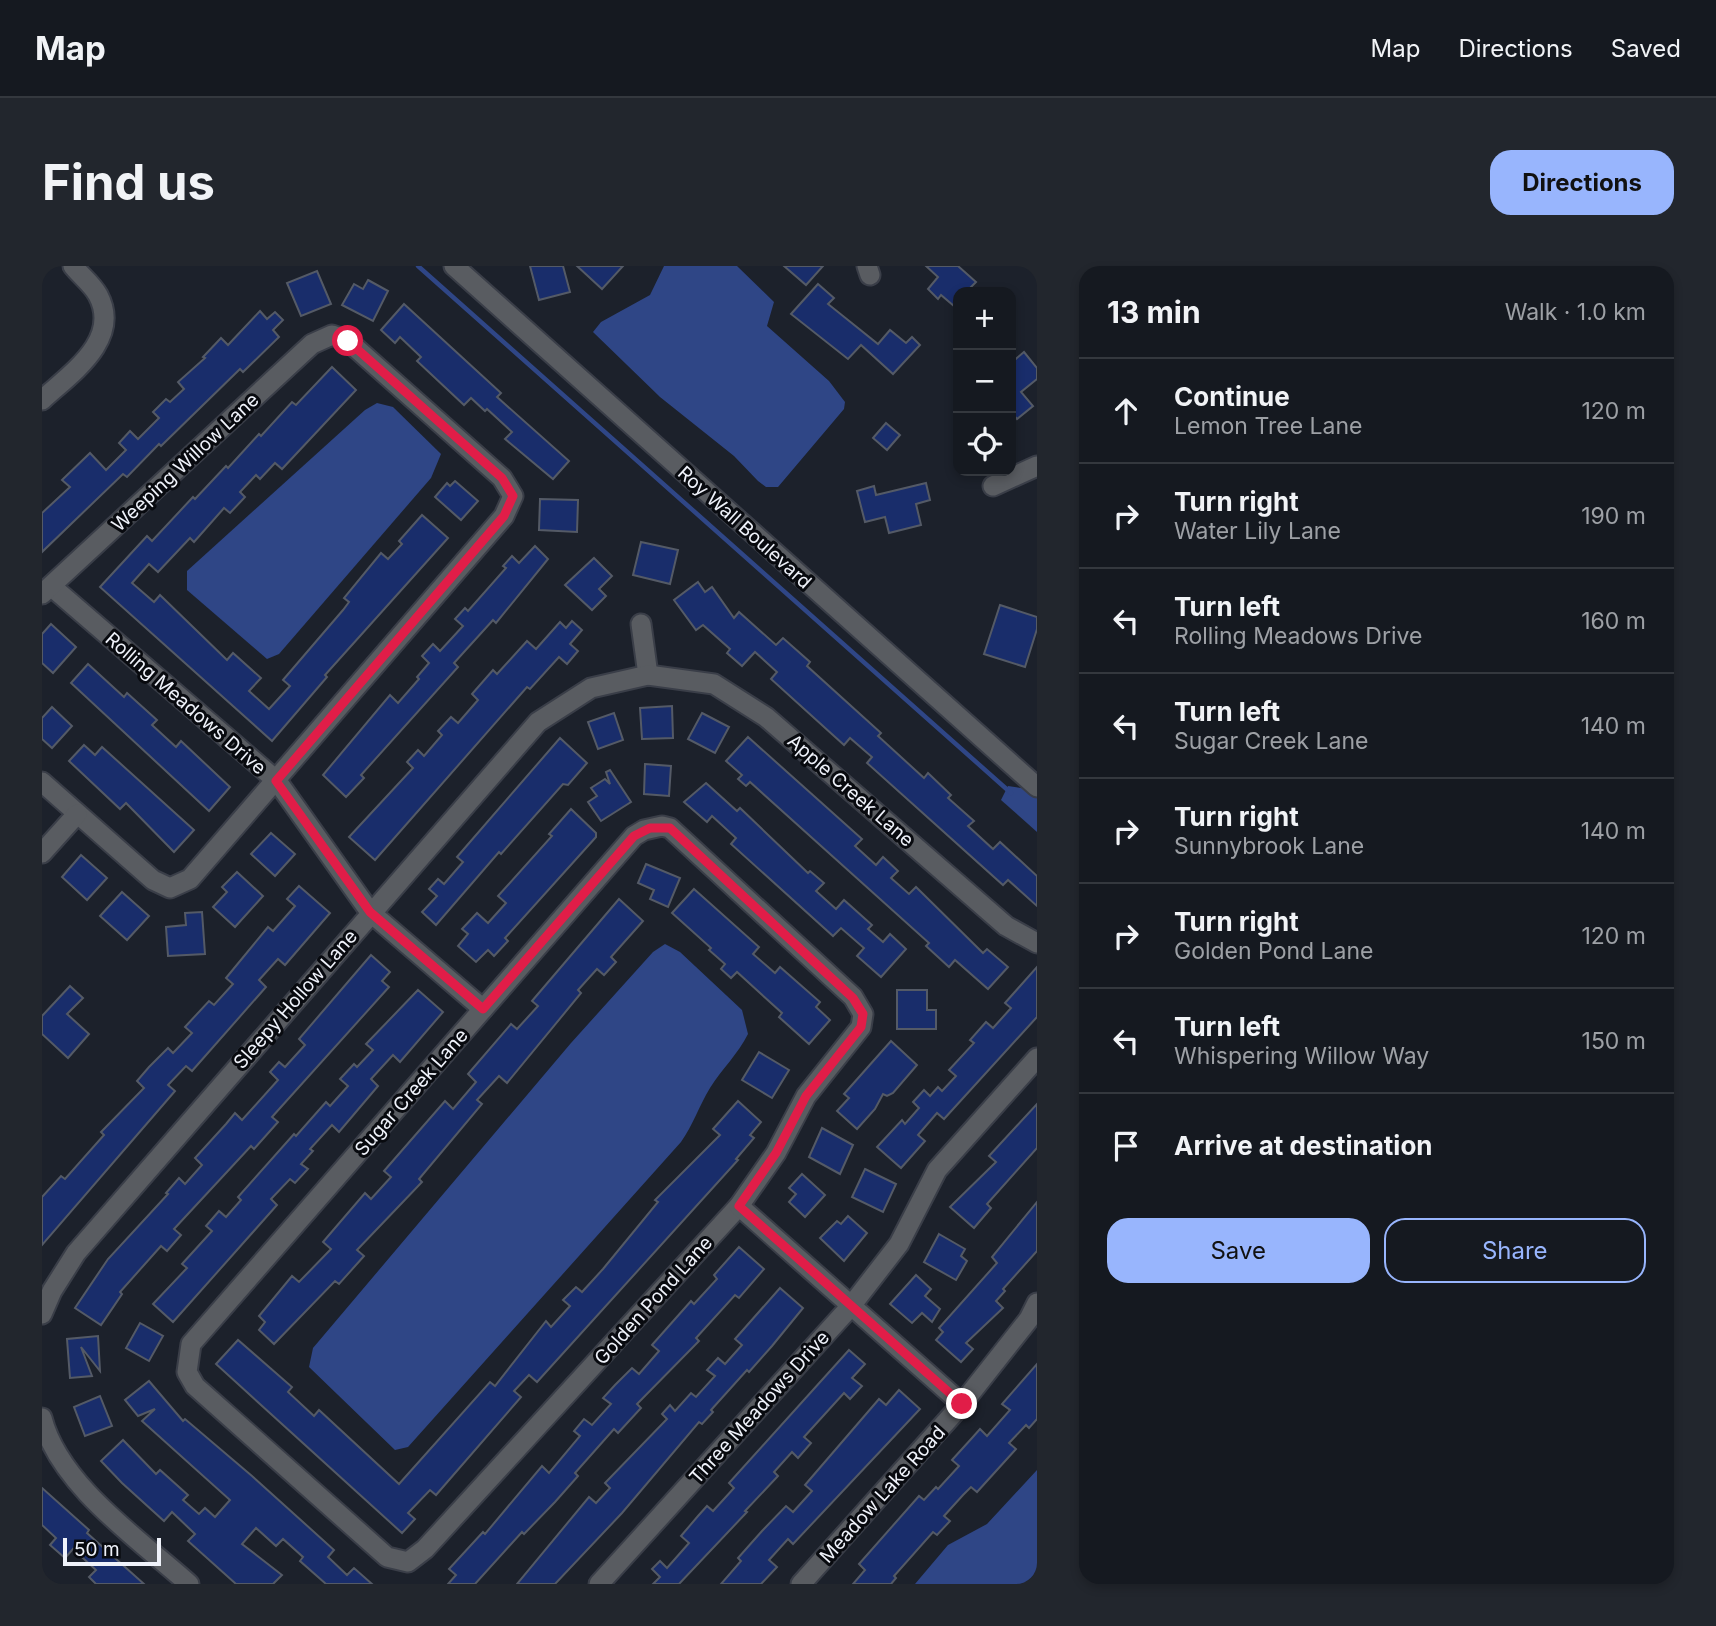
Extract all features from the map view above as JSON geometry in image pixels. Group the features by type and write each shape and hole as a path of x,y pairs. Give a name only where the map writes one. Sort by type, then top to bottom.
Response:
{"street":[{"path":"42,400 97,348 104,322 98,295 73,266"},
{"name":"Roy Wall Boulevard","path":"454,266 1037,787"},
{"name":"Weeping Willow Lane","path":"46,590 312,344 332,335 348,341 502,478 513,496 504,516 276,781"},
{"path":"993,486 1037,466"},
{"name":"Rolling Meadows Drive","path":"46,590 276,781 370,912 483,1009"},
{"path":"640,624 648,675"},
{"name":"Sleepy Hollow Lane","path":"42,1314 76,1253 538,722 591,688 648,675"},
{"name":"Apple Creek Lane","path":"648,675 713,684 766,717 1006,926 1037,943"},
{"path":"42,782 153,880 170,888 190,879 276,781"},
{"path":"42,853 77,814"},
{"name":"Sugar Creek Lane","path":"408,1562 387,1557 195,1386 187,1372 191,1343 634,836 644,830 670,828 853,998 863,1014"},
{"name":"Golden Pond Lane","path":"408,1562 425,1549 739,1206 776,1153 806,1096 861,1027 863,1014"},
{"name":"Three Meadows Drive","path":"599,1584 850,1306 899,1244 937,1170 1037,1058"},
{"path":"739,1206 962,1404"},
{"name":"Meadow Lake Road","path":"801,1584 962,1404 1029,1319 1037,1303"},
{"path":"42,1418 46,1436 67,1469 93,1498 189,1584"}],"water":[{"path":"664,266 737,266 774,302 767,326 829,381 845,402 844,409 778,487 766,487 758,481 734,456 660,397 593,332 601,322 650,295"},
{"path":"377,403 393,407 441,454 431,478 279,654 267,659 187,590 187,571 365,410"},
{"path":"1008,786 1028,789 1037,798 1037,832 1001,800"},
{"path":"665,944 680,952 742,1010 748,1034 710,1088 681,1142 408,1447 395,1450 309,1367 313,1348 571,1043 653,952"},
{"path":"1037,1470 1037,1584 915,1584 948,1545 987,1524"}],"building":[{"path":"530,266 563,266 570,292 539,300"},
{"path":"577,266 623,266 602,289"},
{"path":"784,266 823,266 806,285"},
{"path":"926,266 958,266 976,282 971,287 953,287 953,305 941,295 938,299 928,289 938,277"},
{"path":"317,271 331,304 301,316 287,283"},
{"path":"368,280 388,291 373,321 342,305 354,284 363,289"},
{"path":"818,284 834,298 828,304 878,344 890,330 906,343 912,337 920,345 893,374 861,345 848,359 791,314"},
{"path":"404,304 501,393 497,397 569,461 553,479 505,439 512,432 487,409 485,411 471,398 464,405 417,361 421,357 400,337 395,343 381,330"},
{"path":"260,311 267,319 275,312 283,320 273,330 279,337 243,372 240,369 127,477 123,474 42,552 42,513 70,487 62,480 90,453 106,470 126,450 119,443 130,431 138,439 159,418 153,412 166,399 170,402 184,389 178,382 205,358 203,357 221,338 228,345"},
{"path":"1024,352 1037,368 1037,379 1021,392 1033,406 1017,419 1016,418 1016,359"},
{"path":"332,367 356,390 282,469 275,463 260,479 256,475 240,492 245,497 230,513 224,508 194,542 190,538 158,572 149,564 132,583 154,602 160,595 227,660 233,653 261,678 249,691 269,709 290,686 283,680 343,610 349,602 344,598 381,553 388,559 402,544 399,541 422,515 448,538 325,675 327,677 272,741 100,587 147,536 152,541 193,497 195,499 226,466 228,468 292,402 296,405"},
{"path":"886,423 900,435 887,450 873,438"},
{"path":"455,481 478,501 461,520 435,497 447,483 450,486"},
{"path":"926,483 930,500 916,504 921,525 889,533 885,517 865,522 857,491 874,486 876,495"},
{"path":"540,499 578,500 577,532 539,530"},
{"path":"641,542 678,550 670,584 633,575"},
{"path":"535,546 548,559 496,623 493,620 454,663 458,667 361,775 364,778 346,797 323,775 390,695 398,703 419,679 417,677 429,663 422,656 433,644 440,651 463,626 455,619 465,608 468,611 506,568 503,566 512,556 519,563"},
{"path":"594,558 612,576 599,589 606,596 592,610 565,585"},
{"path":"698,582 705,592 712,587 734,618 739,612 776,645 783,638 810,662 807,666 881,733 878,736 924,778 928,773 951,795 948,798 974,821 968,826 993,849 1000,842 1037,876 1037,906 1008,880 1003,885 867,763 872,757 850,738 844,745 771,679 777,672 755,652 742,666 727,653 730,649 703,625 696,630 674,600"},
{"path":"1000,605 1037,617 1037,629 1025,667 984,654"},
{"path":"572,621 582,630 570,644 578,651 567,664 559,657 530,689 527,687 375,860 349,837 413,768 407,762 418,750 424,756 442,735 438,731 451,717 458,723 478,700 472,694 493,670 497,674 527,641 536,649 560,622 566,628"},
{"path":"51,624 76,647 53,673 42,663 42,634"},
{"path":"88,664 124,697 127,693 157,720 152,725 176,747 181,741 230,787 209,811 71,683"},
{"path":"672,706 673,738 642,739 640,708"},
{"path":"52,707 72,726 52,748 42,739 42,718"},
{"path":"614,713 623,740 598,749 588,722"},
{"path":"702,713 729,727 715,753 688,739"},
{"path":"748,737 862,839 855,846 876,865 883,857 898,871 891,878 909,894 916,887 983,953 987,949 1008,967 988,989 955,960 949,967 926,946 929,943 750,782 746,786 738,779 742,775 726,761"},
{"path":"560,738 587,763 568,785 563,784 501,854 499,852 436,925 422,912 437,896 429,889 438,879 444,884 463,862 457,857"},
{"path":"84,745 95,755 102,747 194,830 174,852 126,803 120,809 69,761"},
{"path":"645,764 671,766 669,796 644,794"},
{"path":"610,770 631,802 601,821 588,802 597,796 591,788 605,779 610,784 606,772"},
{"path":"706,783 737,811 740,808 808,873 810,871 824,883 816,891 836,909 844,900 872,925 868,929 883,942 890,934 906,949 881,977 857,956 864,948 841,928 833,936 731,844 736,838 712,816 707,822 684,802"},
{"path":"571,809 596,833 596,837 505,938 508,941 494,956 488,950 476,962 458,946 468,934 462,929 477,913 488,923 506,903 498,896 552,836 549,834"},
{"path":"271,833 295,854 275,876 251,854"},
{"path":"81,855 107,878 87,900 62,877"},
{"path":"646,864 680,878 668,907 650,899 654,890 638,883"},
{"path":"237,872 263,896 235,927 213,907 227,892 222,887"},
{"path":"299,886 330,913 285,965 278,959 259,980 266,987 192,1071 186,1066 168,1085 175,1091 42,1245 42,1197 61,1176 65,1179 104,1135 101,1132 144,1088 137,1081 149,1067 168,1048 173,1053 192,1033 185,1027 209,1001 214,1005 233,984 226,978 268,927 273,931 295,906 287,899"},
{"path":"694,889 759,947 753,954 775,973 780,967 820,1002 816,1007 830,1020 809,1044 779,1017 782,1013 737,972 731,978 721,969 725,964 709,950 711,948 672,913"},
{"path":"122,892 149,916 127,940 100,916"},
{"path":"619,899 643,921 611,957 616,962 604,975 597,969 578,990 581,993 507,1083 499,1076 477,1100 482,1104 419,1179 422,1182 357,1250 364,1256 339,1284 335,1281 274,1344 259,1330 265,1322 259,1316 292,1276 299,1282 331,1249 323,1242 365,1193 371,1199 391,1177 384,1171 445,1101 453,1109 476,1082 468,1074 511,1024 517,1029 538,1006 532,1001"},
{"path":"202,912 205,954 168,956 166,927 186,925 185,913"},
{"path":"371,955 390,972 382,981 389,987 272,1117 278,1122 254,1149 251,1146 174,1229 181,1235 167,1251 161,1246 120,1292 122,1294 101,1325 75,1308 108,1259 168,1194 166,1193 179,1178 185,1184 202,1165 195,1158 235,1113 242,1120 278,1080 270,1072 279,1062 285,1067 305,1045 299,1039"},
{"path":"1037,967 1037,1017 944,1119 937,1113 918,1135 925,1141 901,1168 877,1147 902,1120 905,1124 919,1108 913,1102 924,1090 930,1096 938,1087 942,1091 956,1076 949,1070 974,1043 970,1040 986,1022 993,1028 1011,1008 1005,1003"},
{"path":"70,986 83,998 67,1014 89,1034 68,1058 42,1034 42,1016"},
{"path":"418,990 443,1012 400,1062 393,1055 371,1079 378,1086 339,1132 332,1125 310,1149 313,1151 301,1164 308,1169 295,1183 290,1179 271,1199 277,1205 173,1322 153,1304 187,1268 182,1264 212,1231 206,1226 219,1211 226,1217 241,1200 238,1197 294,1134 296,1136 326,1102 330,1106 348,1086 340,1079 354,1064 357,1067 373,1050 366,1044"},
{"path":"897,990 927,990 927,1010 936,1010 936,1029 897,1029"},
{"path":"891,1041 917,1065 893,1093 887,1096 883,1094 875,1109 857,1129 837,1111 849,1098 844,1094"},
{"path":"759,1052 789,1070 772,1098 742,1080"},
{"path":"738,1101 761,1122 750,1135 754,1138 736,1159 738,1160 537,1382 529,1375 514,1391 521,1397 436,1495 430,1490 408,1513 415,1519 402,1533 216,1364 238,1340 292,1387 288,1392 314,1416 319,1410 399,1484 490,1382 495,1386 546,1321 551,1327 570,1306 563,1300 576,1287 582,1292 603,1269 658,1202 655,1200 720,1135 713,1129"},
{"path":"1037,1104 1037,1148 987,1204 991,1208 974,1228 950,1207 996,1162 989,1156"},
{"path":"822,1128 853,1145 840,1174 809,1157"},
{"path":"865,1169 896,1184 883,1212 852,1197"},
{"path":"802,1174 825,1195 805,1217 789,1202 796,1194 789,1188"},
{"path":"1037,1202 1037,1251 1003,1289 1005,1291 996,1301 1003,1308 966,1343 973,1349 961,1362 936,1340 943,1332 939,1328 997,1263 992,1257"},
{"path":"848,1216 867,1233 844,1261 820,1238 837,1221 841,1224"},
{"path":"939,1234 965,1249 961,1256 967,1261 956,1280 924,1262"},
{"path":"739,1247 764,1269 739,1298 735,1295 696,1338 699,1341 637,1404 641,1408 618,1433 614,1429 575,1473 578,1476 555,1502 524,1534 522,1532 475,1584 448,1584 456,1575 449,1569 483,1532 485,1534 542,1466 549,1473 580,1436 574,1431 584,1419 592,1425 611,1404 603,1398 615,1385 632,1368 639,1374 659,1351 652,1345 691,1301 694,1304 717,1279 714,1275"},
{"path":"916,1275 931,1289 925,1296 940,1309 932,1322 922,1313 912,1323 890,1304"},
{"path":"780,1288 803,1308 749,1372 747,1370 702,1424 699,1422 622,1513 555,1584 517,1584 589,1497 596,1503 610,1488 605,1483 667,1419 662,1414 670,1405 675,1411 691,1393 696,1397 715,1376 707,1370 718,1358 725,1364 742,1345 735,1339"},
{"path":"140,1323 163,1336 149,1361 126,1348"},
{"path":"98,1336 100,1371 81,1347 92,1376 70,1378 67,1339"},
{"path":"849,1350 865,1364 852,1378 862,1386 850,1399 844,1393 804,1437 811,1443 798,1458 792,1452 774,1472 778,1476 679,1584 653,1584 660,1577 652,1569 660,1561 667,1568 689,1543 681,1536 707,1506 713,1511 734,1488 729,1483"},
{"path":"1037,1364 1037,1419 1029,1428 1026,1425 1009,1443 1016,1449 977,1492 971,1487 963,1495 944,1516 950,1521 937,1535 933,1532 894,1576 896,1578 891,1584 853,1584 865,1570 859,1564 919,1496 924,1500 936,1487 938,1489 959,1466 952,1460 980,1429 987,1436 1010,1410 1002,1404"},
{"path":"149,1381 183,1421 185,1419 252,1476 334,1550 328,1557 347,1575 354,1568 372,1584 326,1584 300,1561 303,1557 283,1539 276,1546 256,1528 242,1544 282,1575 273,1584 236,1584 188,1541 195,1534 172,1512 164,1521 122,1483 101,1461 123,1440 156,1474 160,1470 188,1495 183,1500 199,1514 205,1508 215,1517 230,1500 142,1421 155,1409 138,1416 125,1400"},
{"path":"899,1390 920,1409 793,1544 788,1539 769,1560 777,1567 761,1584 721,1584 741,1561 738,1558 786,1506 793,1512 812,1491 805,1485 879,1399 886,1405"},
{"path":"100,1396 112,1426 85,1436 74,1407"},
{"path":"42,1488 144,1584 96,1584 89,1577 96,1570 73,1549 65,1558 50,1545 56,1538 42,1525"}],"waterway":[{"path":"418,266 1011,793"}],"route":[{"path":"348,341 502,478 513,496 504,516 276,781 370,912 483,1009 634,836 650,828 670,828 853,998 863,1014 861,1027 806,1096 776,1153 739,1206 962,1404"}]}
